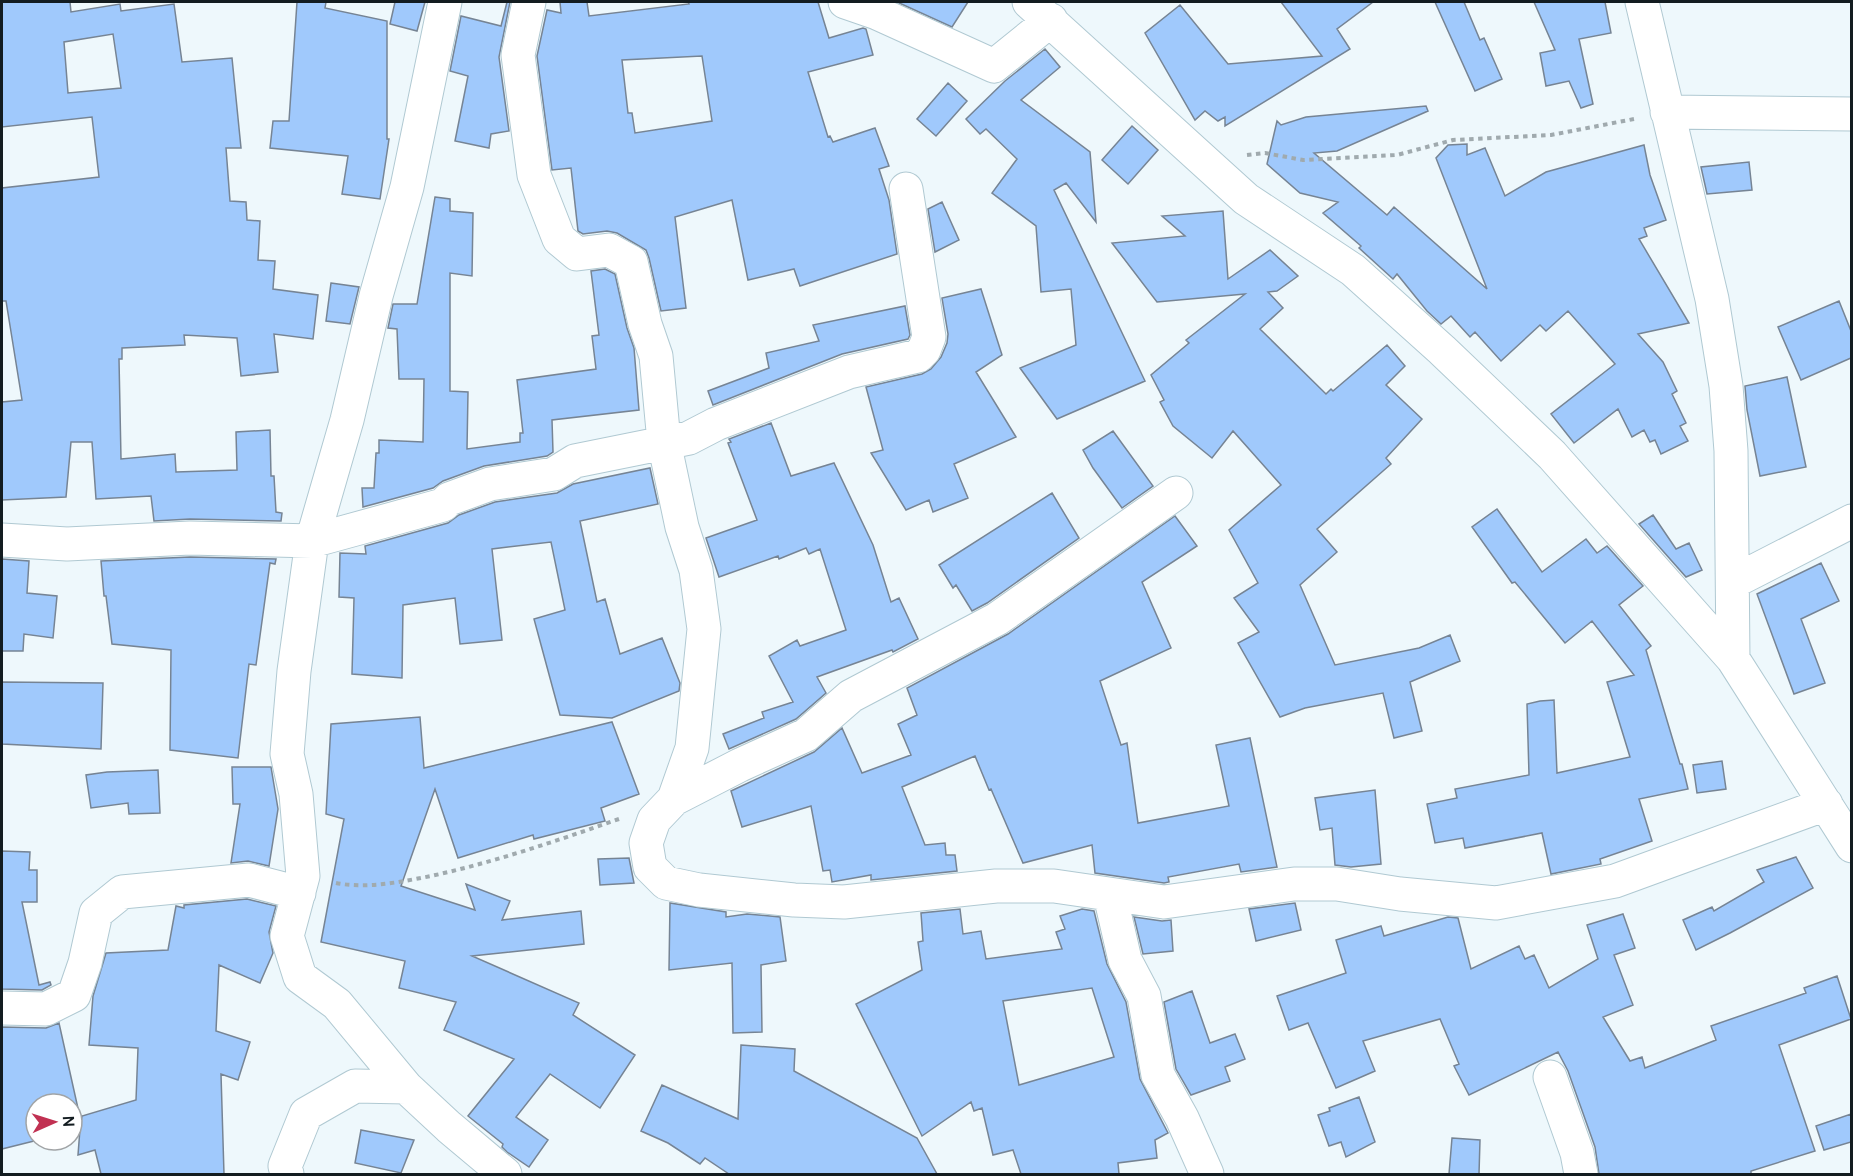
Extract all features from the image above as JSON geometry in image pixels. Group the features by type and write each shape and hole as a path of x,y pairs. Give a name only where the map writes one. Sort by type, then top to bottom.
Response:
{"street":[{"path":"445,2 407,188 376,296 347,420 312,541 294,671 287,754 296,794 301,885 287,936 300,977 337,1004 406,1087 448,1127 505,1174"},
{"path":"529,2 518,55 534,175 559,239 577,254 609,250 630,261 645,324 656,356 664,442 682,527 696,570 704,628 692,748 664,810 646,843 650,867 666,883 699,890 794,900 844,902 996,885 1054,886 1164,902 1293,884 1337,884 1400,894 1496,903 1615,881 1826,804"},
{"path":"845,2 877,13 994,66 1040,11 1246,199 1353,270 1442,350 1552,455 1733,659 1850,841"},
{"path":"1642,2 1712,300 1726,386 1731,451 1733,659"},
{"path":"1667,112 1851,114"},
{"path":"2,540 67,544 190,538 312,541 443,505 448,499 490,484 554,474 575,461 689,438 716,424 849,372 918,356 924,350 929,337 906,189"},
{"path":"664,810 740,765 806,735 851,696 997,619 1176,492"},
{"path":"1734,582 1851,521"},
{"path":"2,1008 46,1009 74,995 85,963 96,913 122,892 249,880 301,885"},
{"path":"1110,895 1125,960 1144,996 1158,1075 1182,1118 1207,1174"},
{"path":"1550,1077 1577,1153 1581,1174"},
{"path":"287,1174 285,1166 306,1114 355,1086 406,1087"}],"path":[{"path":"1202,159 1265,153 1303,160 1397,155 1454,140 1551,135 1667,112"},
{"path":"301,885 354,886 403,882 522,853 629,815 664,810"}],"building":[{"path":"2,2 70,2 71,12 120,4 121,11 174,4 182,62 232,58 241,148 226,148 230,201 246,202 247,220 260,221 258,260 275,261 273,289 318,295 313,339 274,334 278,372 241,376 237,338 184,335 185,345 122,348 122,359 119,359 121,459 175,454 176,472 237,470 236,432 270,430 271,476 274,476 276,512 282,513 281,521 190,519 154,521 151,496 96,499 92,442 71,442 66,497 2,500 2,402 22,400 6,301 2,301 2,188 99,177 92,117 2,127","holes":["113,34 121,88 68,93 64,42"]},
{"path":"297,2 326,2 325,8 387,21 387,139 389,139 380,199 342,194 348,156 270,148 273,121 289,121"},
{"path":"395,2 425,2 417,31 390,24"},
{"path":"507,2 510,2 499,57 509,131 491,134 489,148 455,141 468,76 450,71 461,16 501,26"},
{"path":"560,2 587,2 589,16 689,4 688,2 818,2 829,38 866,29 873,55 808,72 828,137 830,136 833,142 875,128 889,166 879,169 889,200 897,254 800,286 794,269 748,280 732,200 675,217 686,308 661,311 646,250 617,233 607,231 583,234 578,231 571,168 552,170 537,56 547,10 561,13","holes":["702,56 712,121 635,133 632,113 628,113 622,60"]},
{"path":"897,2 968,2 952,27"},
{"path":"1281,2 1373,2 1337,29 1350,49 1225,126 1225,117 1218,121 1205,111 1195,120 1145,33 1180,5 1228,64 1322,56"},
{"path":"1435,2 1464,2 1480,40 1484,38 1502,79 1475,91"},
{"path":"1534,2 1605,2 1611,33 1579,39 1593,104 1581,108 1569,81 1546,86 1540,53 1555,50"},
{"path":"1045,49 1060,67 1021,100 1090,152 1096,222 1066,183 1054,190 1145,381 1057,419 1020,368 1076,345 1071,289 1041,292 1036,226 992,193 1017,159 986,129 980,134 966,119 1005,81"},
{"path":"948,83 967,101 936,136 917,119"},
{"path":"1426,106 1428,111 1337,151 1314,153 1387,215 1394,207 1487,289 1436,158 1448,145 1467,144 1467,155 1485,148 1505,196 1546,172 1644,145 1650,175 1666,220 1644,228 1647,236 1639,239 1689,323 1638,334 1663,362 1677,391 1672,394 1686,423 1680,426 1688,441 1661,454 1655,440 1650,442 1644,430 1632,437 1618,409 1574,443 1551,414 1615,364 1568,311 1546,331 1540,325 1501,361 1475,332 1470,337 1451,316 1441,324 1427,311 1397,274 1393,279 1359,248 1361,246 1323,213 1338,202 1300,193 1267,164 1277,121 1281,125 1306,117"},
{"path":"1132,126 1158,150 1128,184 1102,160"},
{"path":"1749,162 1752,190 1707,194 1701,167"},
{"path":"435,197 450,199 450,211 473,213 472,276 450,273 450,391 468,392 467,449 520,442 520,433 523,433 517,380 596,369 592,336 599,335 591,271 605,269 615,274 627,328 634,348 639,410 552,420 553,452 547,456 484,466 443,481 433,488 363,507 362,488 374,488 379,440 423,442 424,379 399,379 397,329 388,328 393,304 417,304"},
{"path":"942,202 959,240 935,252 928,209"},
{"path":"1223,211 1228,279 1270,250 1298,276 1277,291 1268,292 1283,308 1260,329 1326,394 1331,389 1333,391 1387,345 1405,366 1386,385 1422,419 1386,458 1391,464 1317,529 1337,552 1300,585 1335,665 1419,648 1450,635 1460,661 1410,682 1422,731 1394,738 1383,693 1305,708 1280,717 1238,643 1259,632 1234,598 1258,583 1229,530 1281,485 1233,431 1212,458 1173,426 1160,402 1164,400 1151,375 1189,343 1186,340 1245,294 1157,302 1112,243 1185,236 1162,216"},
{"path":"331,283 359,287 350,324 326,321"},
{"path":"981,289 1002,355 976,372 1016,437 954,464 968,498 933,512 929,500 906,510 871,453 883,450 866,387 922,374 931,369 941,357 947,343 948,334 942,298"},
{"path":"1839,301 1851,331 1851,358 1801,380 1778,327"},
{"path":"905,306 910,335 908,339 842,354 713,405 708,391 769,368 766,353 819,341 813,325"},
{"path":"1787,377 1806,467 1760,476 1747,410 1745,386"},
{"path":"771,423 791,476 834,463 873,545 891,602 899,598 918,639 893,652 892,650 817,677 826,693 796,719 729,749 723,734 764,718 762,712 793,702 769,656 797,640 800,646 846,630 820,549 809,554 806,548 779,559 778,556 719,577 706,538 757,520 728,443 731,442 729,439"},
{"path":"1113,431 1153,486 1122,508 1083,450"},
{"path":"650,468 658,504 580,521 597,602 605,599 620,654 662,638 680,683 679,691 612,718 560,715 534,619 565,610 551,542 492,549 502,640 460,644 455,598 403,605 402,678 352,674 354,598 339,597 340,553 366,554 365,546 448,523 459,515 495,502 557,493 573,484"},
{"path":"1052,493 1079,538 987,603 972,611 956,585 953,588 939,565"},
{"path":"1497,509 1542,572 1586,539 1597,553 1607,546 1643,586 1619,605 1651,646 1646,650 1688,789 1639,799 1652,841 1600,859 1601,864 1551,874 1542,833 1465,848 1463,838 1435,843 1427,804 1457,798 1455,789 1529,775 1527,704 1554,700 1557,773 1630,757 1607,682 1634,675 1592,621 1565,643 1515,582 1512,583 1472,527"},
{"path":"1653,515 1676,549 1689,543 1702,570 1686,577 1639,524"},
{"path":"1175,516 1197,546 1142,582 1171,648 1100,681 1121,745 1127,743 1138,823 1229,806 1216,745 1250,738 1277,867 1241,872 1239,864 1168,877 1169,882 1164,883 1095,873 1092,845 1023,863 975,756 902,787 925,845 945,843 946,855 955,855 957,871 871,880 871,875 832,882 830,870 823,871 811,806 742,827 731,791 814,752 842,728 862,773 911,755 898,724 917,715 907,688 1008,634"},
{"path":"190,557 276,559 275,564 270,563 256,665 249,664 238,758 170,750 171,650 112,644 101,561"},
{"path":"2,559 29,561 27,593 57,596 53,638 24,634 23,651 2,651"},
{"path":"1821,563 1839,601 1801,619 1825,683 1794,694 1757,594"},
{"path":"2,682 103,683 101,749 2,744"},
{"path":"420,717 424,768 612,722 639,794 601,808 605,821 534,839 533,835 458,858 435,789 401,886 475,910 466,884 510,901 502,920 581,911 584,944 472,956 579,1003 573,1015 635,1055 600,1108 550,1074 516,1117 548,1140 529,1167 507,1152 502,1147 503,1144 468,1116 514,1059 444,1030 456,1002 399,988 405,961 321,942 344,819 326,814 331,724"},
{"path":"1722,761 1726,789 1697,793 1693,765"},
{"path":"232,767 271,767 278,809 269,866 248,861 231,863 240,804 233,804"},
{"path":"158,770 160,813 129,814 128,803 91,808 86,775"},
{"path":"1375,790 1381,864 1351,867 1335,865 1332,828 1320,830 1315,798"},
{"path":"2,851 30,852 29,870 37,870 37,902 22,902 39,985 50,982 51,985 42,990 2,989"},
{"path":"1796,857 1813,888 1696,950 1683,920 1712,907 1714,911 1764,882 1757,870"},
{"path":"629,858 634,883 600,885 598,859"},
{"path":"247,899 276,906 269,932 273,953 260,983 219,965 216,1031 250,1042 238,1080 221,1074 224,1174 101,1174 95,1150 78,1155 78,1152 84,1152 84,1115 136,1100 138,1048 89,1045 93,996 106,953 168,950 176,906 184,908 184,905"},
{"path":"670,903 726,912 726,917 747,914 780,917 786,961 761,965 762,1032 733,1033 732,963 669,970"},
{"path":"1295,903 1301,930 1256,941 1249,909"},
{"path":"960,909 963,934 981,931 986,959 1062,949 1056,932 1065,929 1060,916 1082,909 1094,911 1107,964 1126,1002 1140,1079 1168,1133 1155,1140 1157,1158 1118,1163 1119,1174 1021,1174 1013,1150 993,1155 982,1108 974,1111 971,1102 922,1136 856,1004 922,970 918,942 923,941 921,913","holes":["1092,988 1114,1057 1019,1085 1003,1001"]},
{"path":"1623,914 1635,948 1614,955 1633,1005 1603,1017 1630,1061 1642,1057 1645,1068 1716,1040 1711,1026 1806,993 1804,988 1837,976 1851,1019 1779,1045 1815,1151 1751,1171 1751,1174 1599,1174 1595,1147 1568,1071 1558,1052 1469,1095 1454,1066 1459,1064 1440,1019 1363,1041 1375,1071 1336,1088 1308,1023 1289,1030 1277,996 1346,973 1336,940 1381,926 1384,936 1448,917 1458,918 1471,969 1519,946 1525,959 1534,955 1549,988 1598,959 1587,925"},
{"path":"1134,917 1171,920 1173,951 1143,954"},
{"path":"1192,991 1210,1043 1235,1034 1245,1059 1225,1067 1230,1081 1191,1095 1176,1069 1164,1002"},
{"path":"59,1023 74,1092 24,1092 24,1144 2,1149 2,1027 46,1028"},
{"path":"741,1045 795,1049 794,1071 917,1138 937,1174 729,1174 705,1158 700,1164 668,1143 641,1131 662,1085 738,1119"},
{"path":"1359,1097 1375,1142 1346,1157 1341,1142 1329,1146 1318,1115 1330,1111 1329,1108"},
{"path":"1851,1114 1851,1142 1824,1150 1816,1126"},
{"path":"361,1130 414,1140 401,1173 355,1163"},
{"path":"1452,1138 1480,1140 1479,1174 1449,1174"}]}
